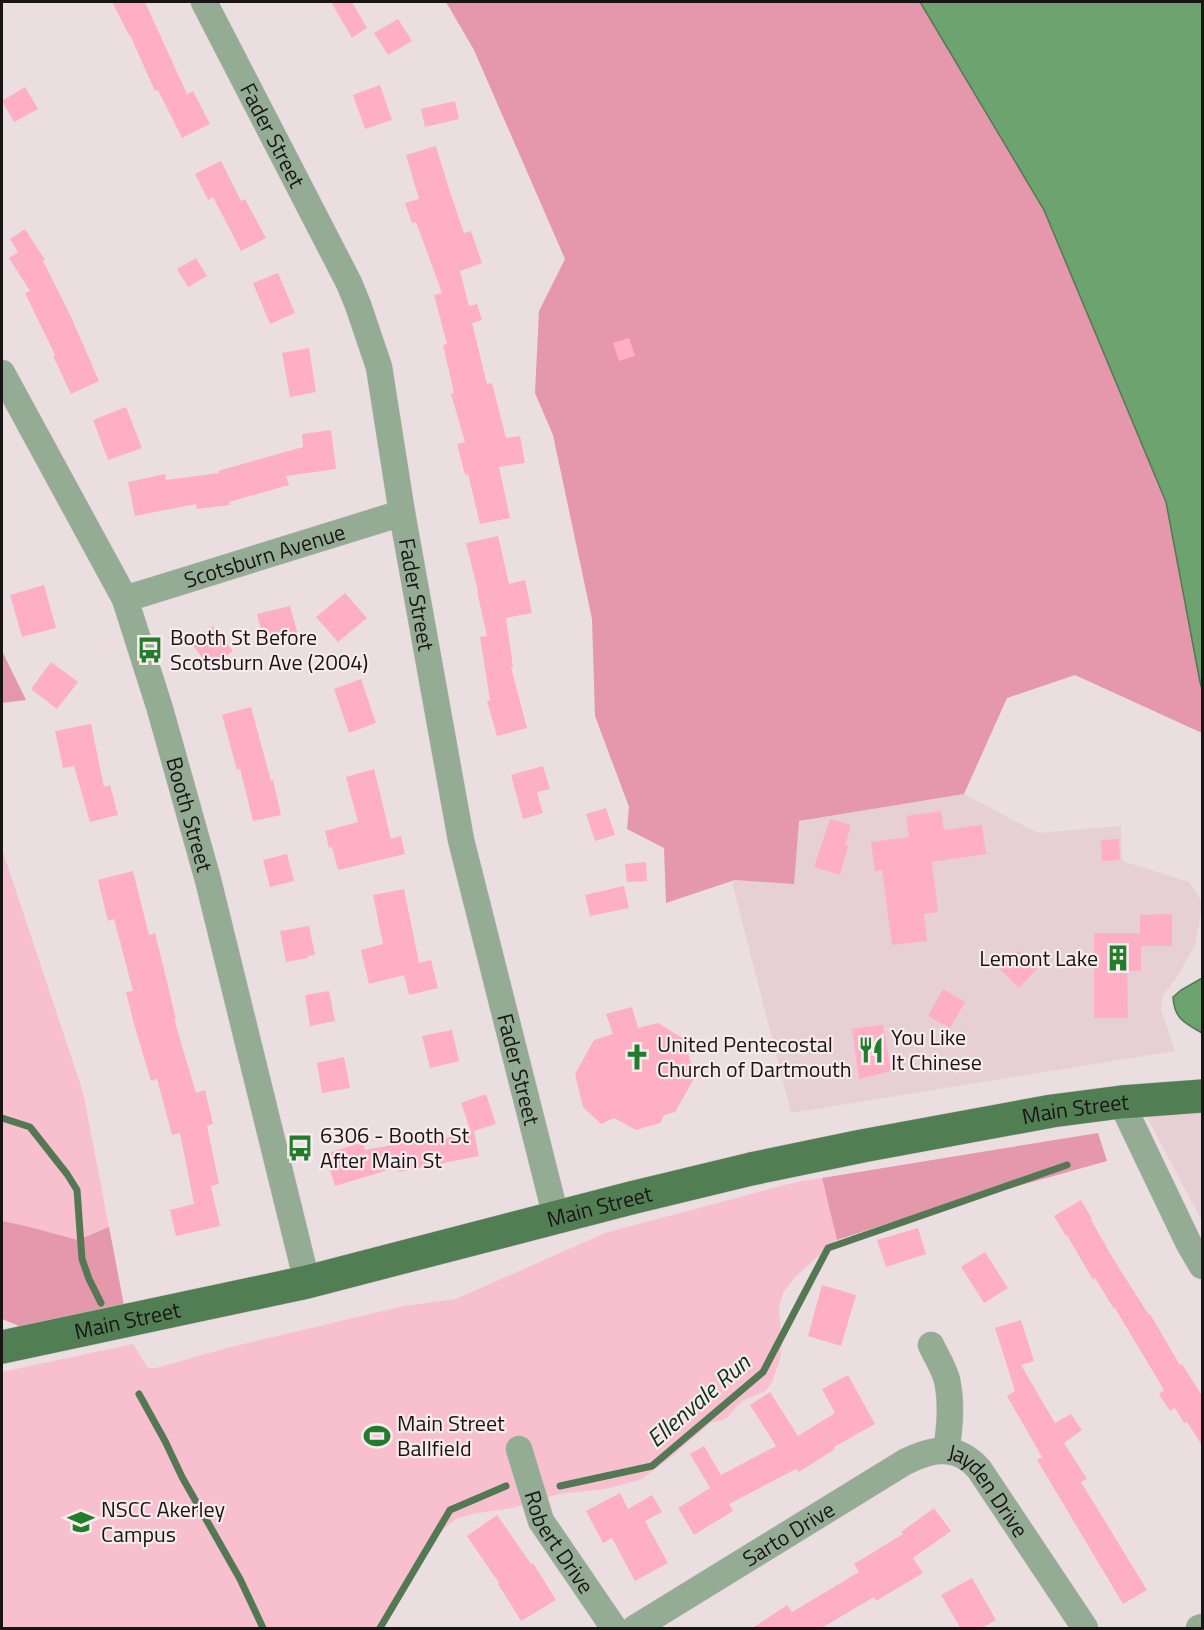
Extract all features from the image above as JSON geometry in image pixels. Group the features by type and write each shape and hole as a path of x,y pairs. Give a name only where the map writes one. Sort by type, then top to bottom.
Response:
{"main road":[{"name":"Main Street","path":"6,1342 308,1282 751,1169 862,1146 1052,1111 1121,1102 1203,1096"}],"street":[{"name":"Fader Street","path":"204,2 349,283 379,367 402,513 461,840 556,1217"},
{"name":"Booth Street","path":"2,373 125,599 160,709 208,880 308,1282"},
{"name":"Scotsburn Avenue","path":"125,599 402,513"},
{"path":"1121,1102 1189,1244 1203,1266"},
{"name":"Jayden Drive","path":"931,1345 946,1378 949,1398 946,1451 958,1454 979,1468 1085,1629"},
{"name":"Robert Drive","path":"519,1449 541,1521 614,1629"},
{"name":"Sarto Drive","path":"635,1629 904,1462 929,1452 946,1451"}],"shaded area":[{"path":"446,2 920,2 1044,210 1166,503 1202,689 1202,733 1075,675 1007,698 964,794 799,821 794,884 735,880 666,903 664,848 627,829 629,807 595,716 592,619 553,435 535,393 539,311 565,259 474,50"},
{"path":"920,2 1202,2 1202,689 1166,502 1044,210"},
{"path":"2,651 26,700 2,703"},
{"path":"964,794 1038,833 1121,826 1122,861 1189,882 1202,902 1195,945 1176,979 1163,995 1161,1010 1175,1051 791,1113 732,882 799,821"},
{"path":"2,849 83,1092 109,1227 78,1240 2,1221"},
{"path":"1202,978 1202,1033 1182,1020 1176,1011 1173,997"},
{"path":"1202,1096 1202,1221 1142,1108"},
{"path":"1098,1133 1107,1161 914,1215 837,1240 822,1178"},
{"path":"822,1178 837,1240 796,1276 783,1293 779,1308 782,1345 780,1360 766,1391 742,1401 727,1418 710,1423 674,1455 640,1480 605,1489 559,1494 513,1508 472,1514 456,1519 441,1531 377,1628 2,1628 2,1372 133,1344 148,1368 156,1368 227,1348 404,1306 456,1299 605,1233 796,1182"},
{"path":"2,1221 78,1240 109,1227 127,1321 43,1336 2,1319"}],"building":[{"path":"112,2 145,2 187,94 193,91 210,124 182,138 158,90 155,91 130,35"},
{"path":"331,2 352,2 367,28 352,38"},
{"path":"398,19 412,41 388,55 374,33"},
{"path":"380,85 392,120 365,129 353,95"},
{"path":"25,87 38,109 14,122 2,101"},
{"path":"455,101 459,119 425,127 421,109"},
{"path":"436,146 464,233 471,231 482,263 460,271 469,306 477,304 482,320 472,323 487,384 492,383 506,438 520,436 525,463 499,467 510,518 480,524 468,474 465,475 457,444 465,442 451,394 454,393 443,345 447,344 434,295 442,293 416,222 412,223 405,203 419,199 406,155"},
{"path":"221,161 241,201 245,199 266,238 241,251 213,197 208,200 195,174"},
{"path":"25,229 45,260 43,261 99,381 71,394 25,293 30,291 9,258 18,252 10,239"},
{"path":"196,258 207,276 188,287 177,269"},
{"path":"278,273 295,313 270,324 253,283"},
{"path":"629,338 635,356 619,361 613,343"},
{"path":"309,348 316,392 290,397 282,353"},
{"path":"126,407 142,448 108,460 93,420"},
{"path":"331,430 336,469 286,476 289,485 229,502 230,505 197,509 196,504 135,516 128,482 165,474 166,480 219,473 218,471 303,447 302,434"},
{"path":"498,536 509,584 525,580 532,613 506,618 513,667 511,667 527,728 497,736 487,701 490,700 480,637 487,636 466,543"},
{"path":"44,585 56,628 22,637 10,595"},
{"path":"345,593 367,618 338,642 316,617"},
{"path":"290,606 298,635 264,643 257,614"},
{"path":"213,626 233,651 210,668 191,643"},
{"path":"51,662 78,682 57,709 31,689"},
{"path":"361,679 376,723 349,733 334,689"},
{"path":"251,707 281,815 253,821 240,769 237,770 222,715"},
{"path":"91,724 104,787 110,785 118,815 90,822 74,766 63,768 55,731"},
{"path":"543,766 550,789 537,792 543,813 523,819 511,775"},
{"path":"374,769 391,839 401,836 405,854 338,870 325,831 358,822 346,777"},
{"path":"606,808 615,835 595,841 586,814"},
{"path":"941,811 944,830 982,825 986,854 932,862 938,912 924,914 927,941 892,945 882,870 875,871 871,842 909,837 906,816"},
{"path":"830,819 851,825 840,875 814,867"},
{"path":"1119,839 1120,860 1102,861 1101,840"},
{"path":"287,854 294,881 270,887 263,860"},
{"path":"646,862 647,881 627,882 625,864"},
{"path":"133,871 149,935 155,933 176,1019 174,1019 196,1093 205,1090 213,1124 207,1126 219,1184 211,1186 220,1226 176,1236 170,1210 194,1204 180,1133 172,1135 157,1079 151,1081 126,992 133,991 114,919 108,921 98,880"},
{"path":"624,886 629,908 590,916 585,895"},
{"path":"404,889 419,963 431,960 438,988 409,995 404,975 369,984 361,950 383,944 373,895"},
{"name":"Lemont Lake","path":"1172,914 1172,946 1141,946 1141,971 1127,971 1128,1018 1094,1018 1094,933 1140,933 1140,915"},
{"path":"309,926 315,955 286,962 280,931"},
{"path":"1018,951 1037,969 1019,988 1000,969"},
{"path":"943,989 965,1002 950,1028 928,1016"},
{"path":"329,991 335,1021 310,1026 305,995"},
{"name":"United Pentecostal Church of Dartmouth","path":"632,1007 638,1028 658,1023 684,1039 695,1077 675,1112 664,1115 660,1123 636,1130 614,1118 601,1124 583,1107 575,1074 594,1040 613,1034 606,1014"},
{"name":"You Like It Chinese","path":"883,1025 891,1071 859,1079 852,1029"},
{"path":"452,1030 459,1061 430,1068 422,1036"},
{"path":"344,1057 350,1088 322,1093 317,1063"},
{"path":"486,1094 496,1124 471,1132 461,1103"},
{"path":"474,1131 479,1156 399,1172 398,1167 335,1186 325,1154 363,1142 365,1150 429,1138 430,1142"},
{"path":"1081,1200 1114,1260 1180,1365 1182,1364 1203,1397 1203,1447 1187,1422 1184,1423 1175,1408 1170,1411 1159,1394 1164,1390 1115,1308 1095,1278 1093,1280 1054,1216"},
{"path":"918,1228 926,1254 886,1267 877,1240"},
{"path":"985,1252 1008,1288 984,1303 961,1267"},
{"path":"822,1285 856,1295 841,1346 808,1336"},
{"path":"1021,1320 1034,1361 1021,1365 1055,1423 1071,1414 1082,1430 1064,1443 1087,1479 1081,1482 1147,1590 1123,1604 1037,1460 1042,1457 1007,1396 1015,1391 995,1328"},
{"path":"848,1375 875,1424 834,1447 835,1449 799,1472 796,1469 729,1504 733,1511 694,1535 678,1508 710,1488 690,1454 704,1446 721,1475 776,1446 750,1405 770,1392 798,1436 835,1413 822,1389"},
{"path":"620,1493 628,1509 652,1495 662,1512 645,1521 668,1563 635,1581 612,1538 603,1543 586,1511"},
{"path":"934,1508 951,1531 913,1558 923,1573 876,1601 874,1597 820,1629 751,1629 787,1605 792,1612 859,1572 854,1564 903,1534 901,1532"},
{"path":"497,1515 531,1564 533,1563 556,1600 521,1621 499,1583 467,1536"},
{"path":"972,1578 996,1620 980,1629 961,1629 941,1595"}],"waterway":[{"path":"2,1118 30,1127 77,1190 82,1259 101,1303"},
{"name":"Ellenvale Run","path":"560,1486 652,1466 763,1372 828,1248 1067,1165"},
{"path":"139,1394 182,1477 240,1579 263,1628"},
{"name":"Ellenvale Run","path":"380,1628 450,1510 506,1486"}],"place":[{"name":"Booth St Before Scotsburn Ave (2004)","path":"150,650"},
{"name":"Lemont Lake","path":"1118,958"},
{"name":"You Like It Chinese","path":"871,1050"},
{"name":"United Pentecostal Church of Dartmouth","path":"637,1057"},
{"name":"6306 - Booth St After Main St","path":"300,1148"},
{"name":"Main Street Ballfield","path":"377,1436"},
{"name":"NSCC Akerley Campus","path":"81,1522"}]}
